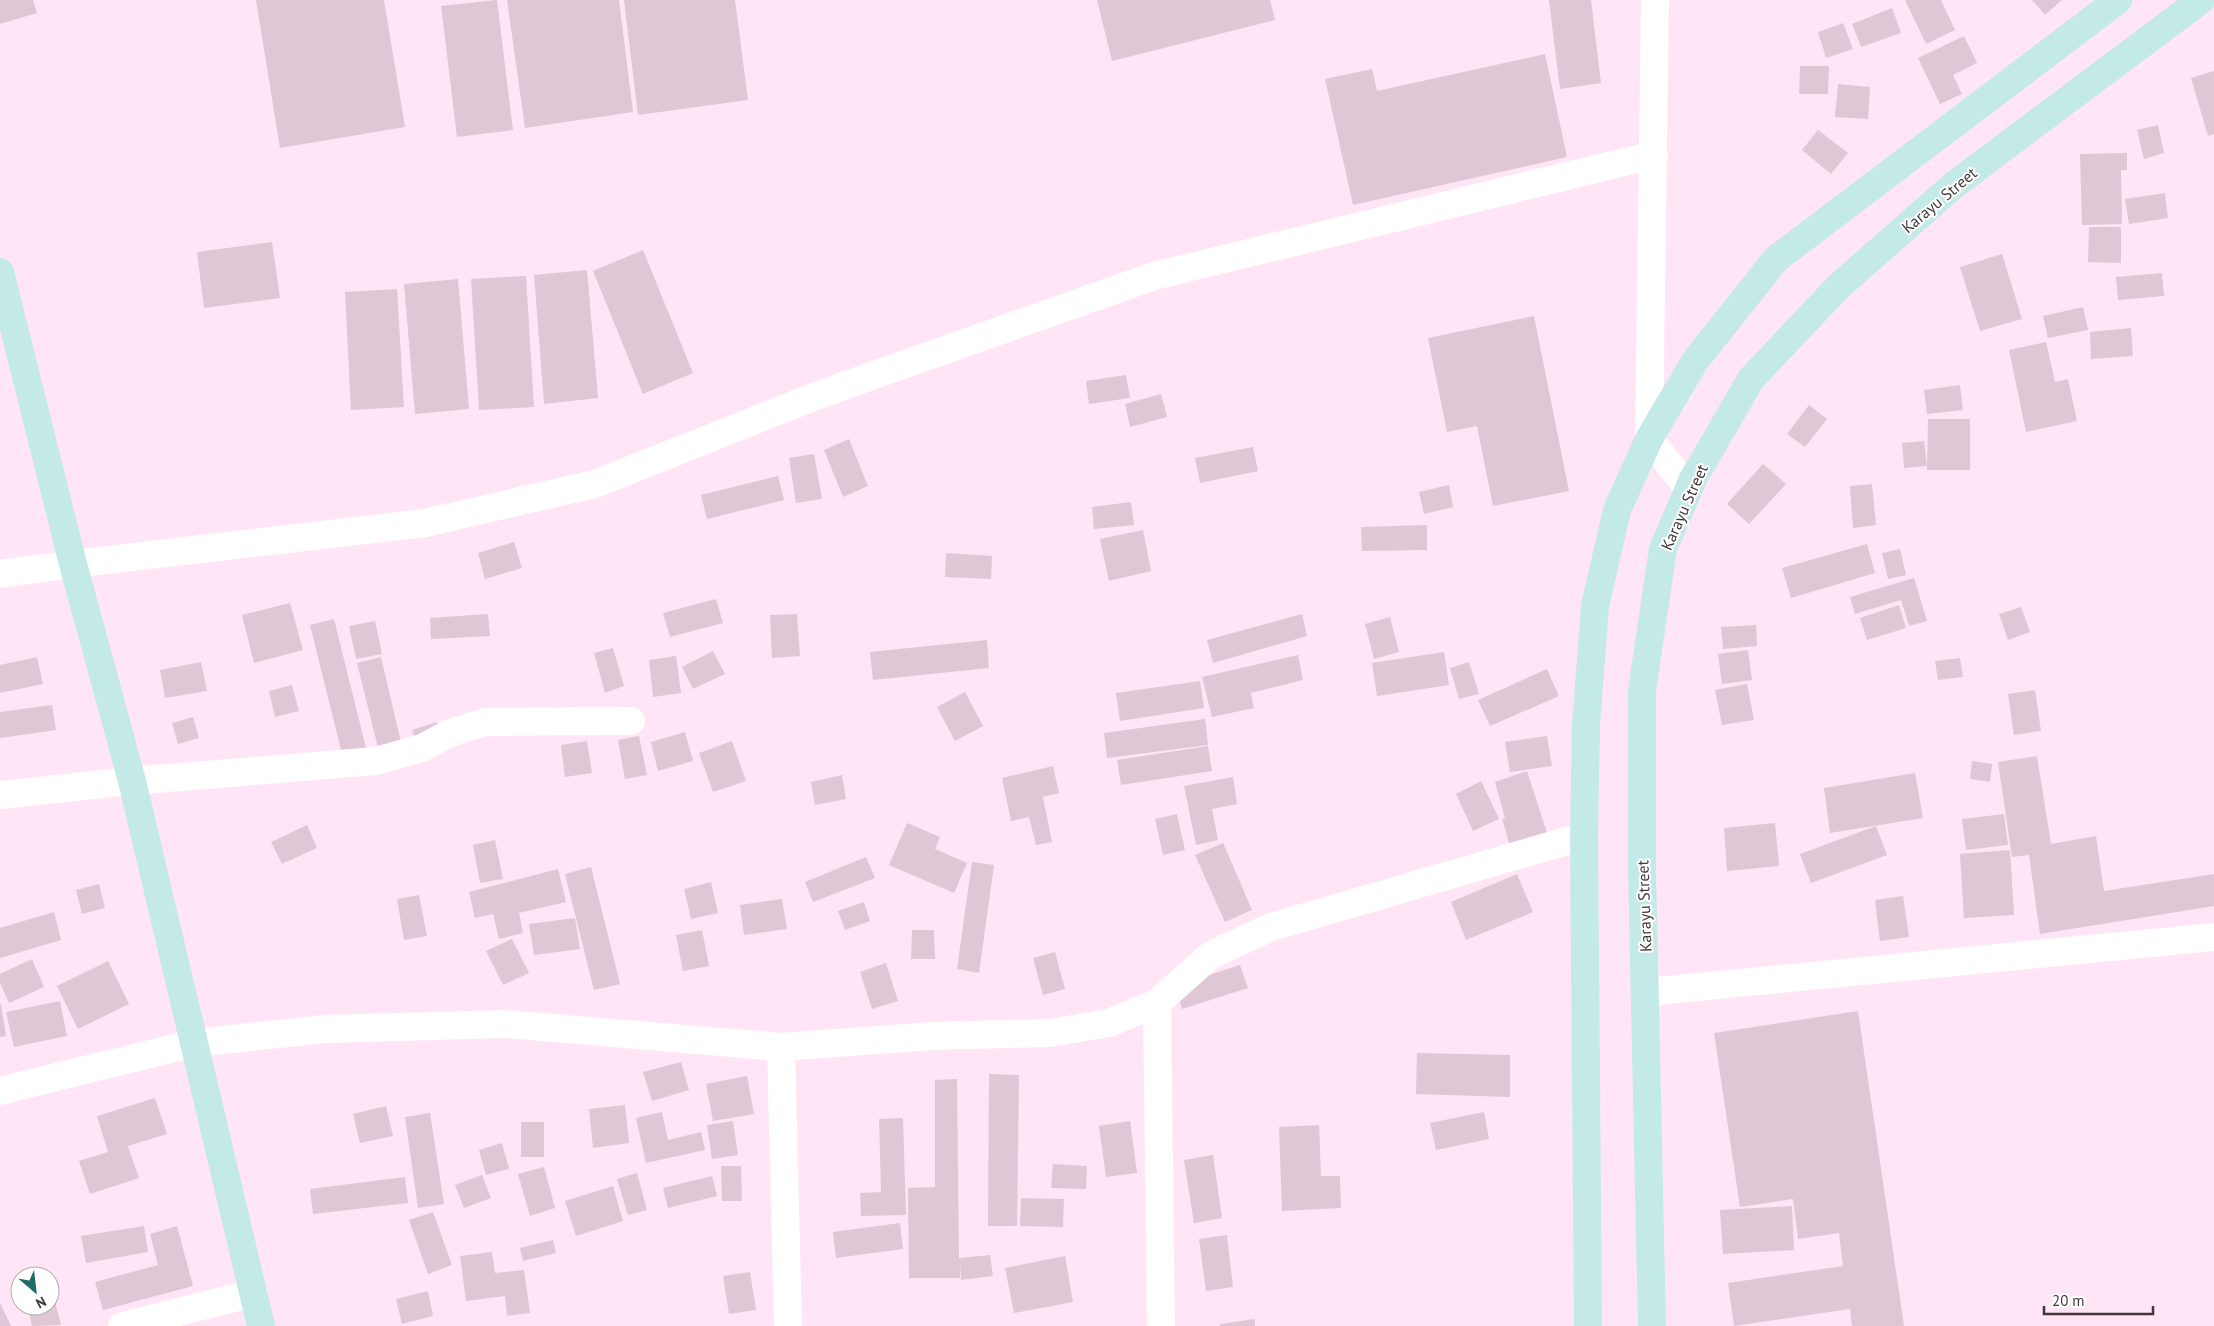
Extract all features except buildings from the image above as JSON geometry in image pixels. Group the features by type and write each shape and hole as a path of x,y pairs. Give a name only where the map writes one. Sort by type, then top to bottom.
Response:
{"main road":[{"path":"1588,1326 1584,836 1586,725 1595,606 1617,510 1649,440 1695,361 1776,260 2118,0"},
{"name":"Karayu Street","path":"1652,1326 1642,869 1642,690 1663,549 1689,489 1751,379 1840,286 1954,184 2201,0"},
{"path":"0,272 73,564 132,781 261,1326"}],"street":[{"path":"1655,0 1649,440 1689,489"},
{"path":"0,574 425,523 595,484 821,394 1154,276 1654,155"},
{"path":"0,795 132,781 376,761 422,748 450,733 485,722 631,722"},
{"path":"0,1091 194,1043 325,1029 506,1024 781,1047 934,1036 1050,1033 1109,1023 1157,1003 1210,955 1271,927 1584,836"},
{"path":"1646,992 2214,937"},
{"path":"1157,1003 1162,1326"},
{"path":"781,1047 788,1326"},
{"path":"122,1326 254,1293"}]}
